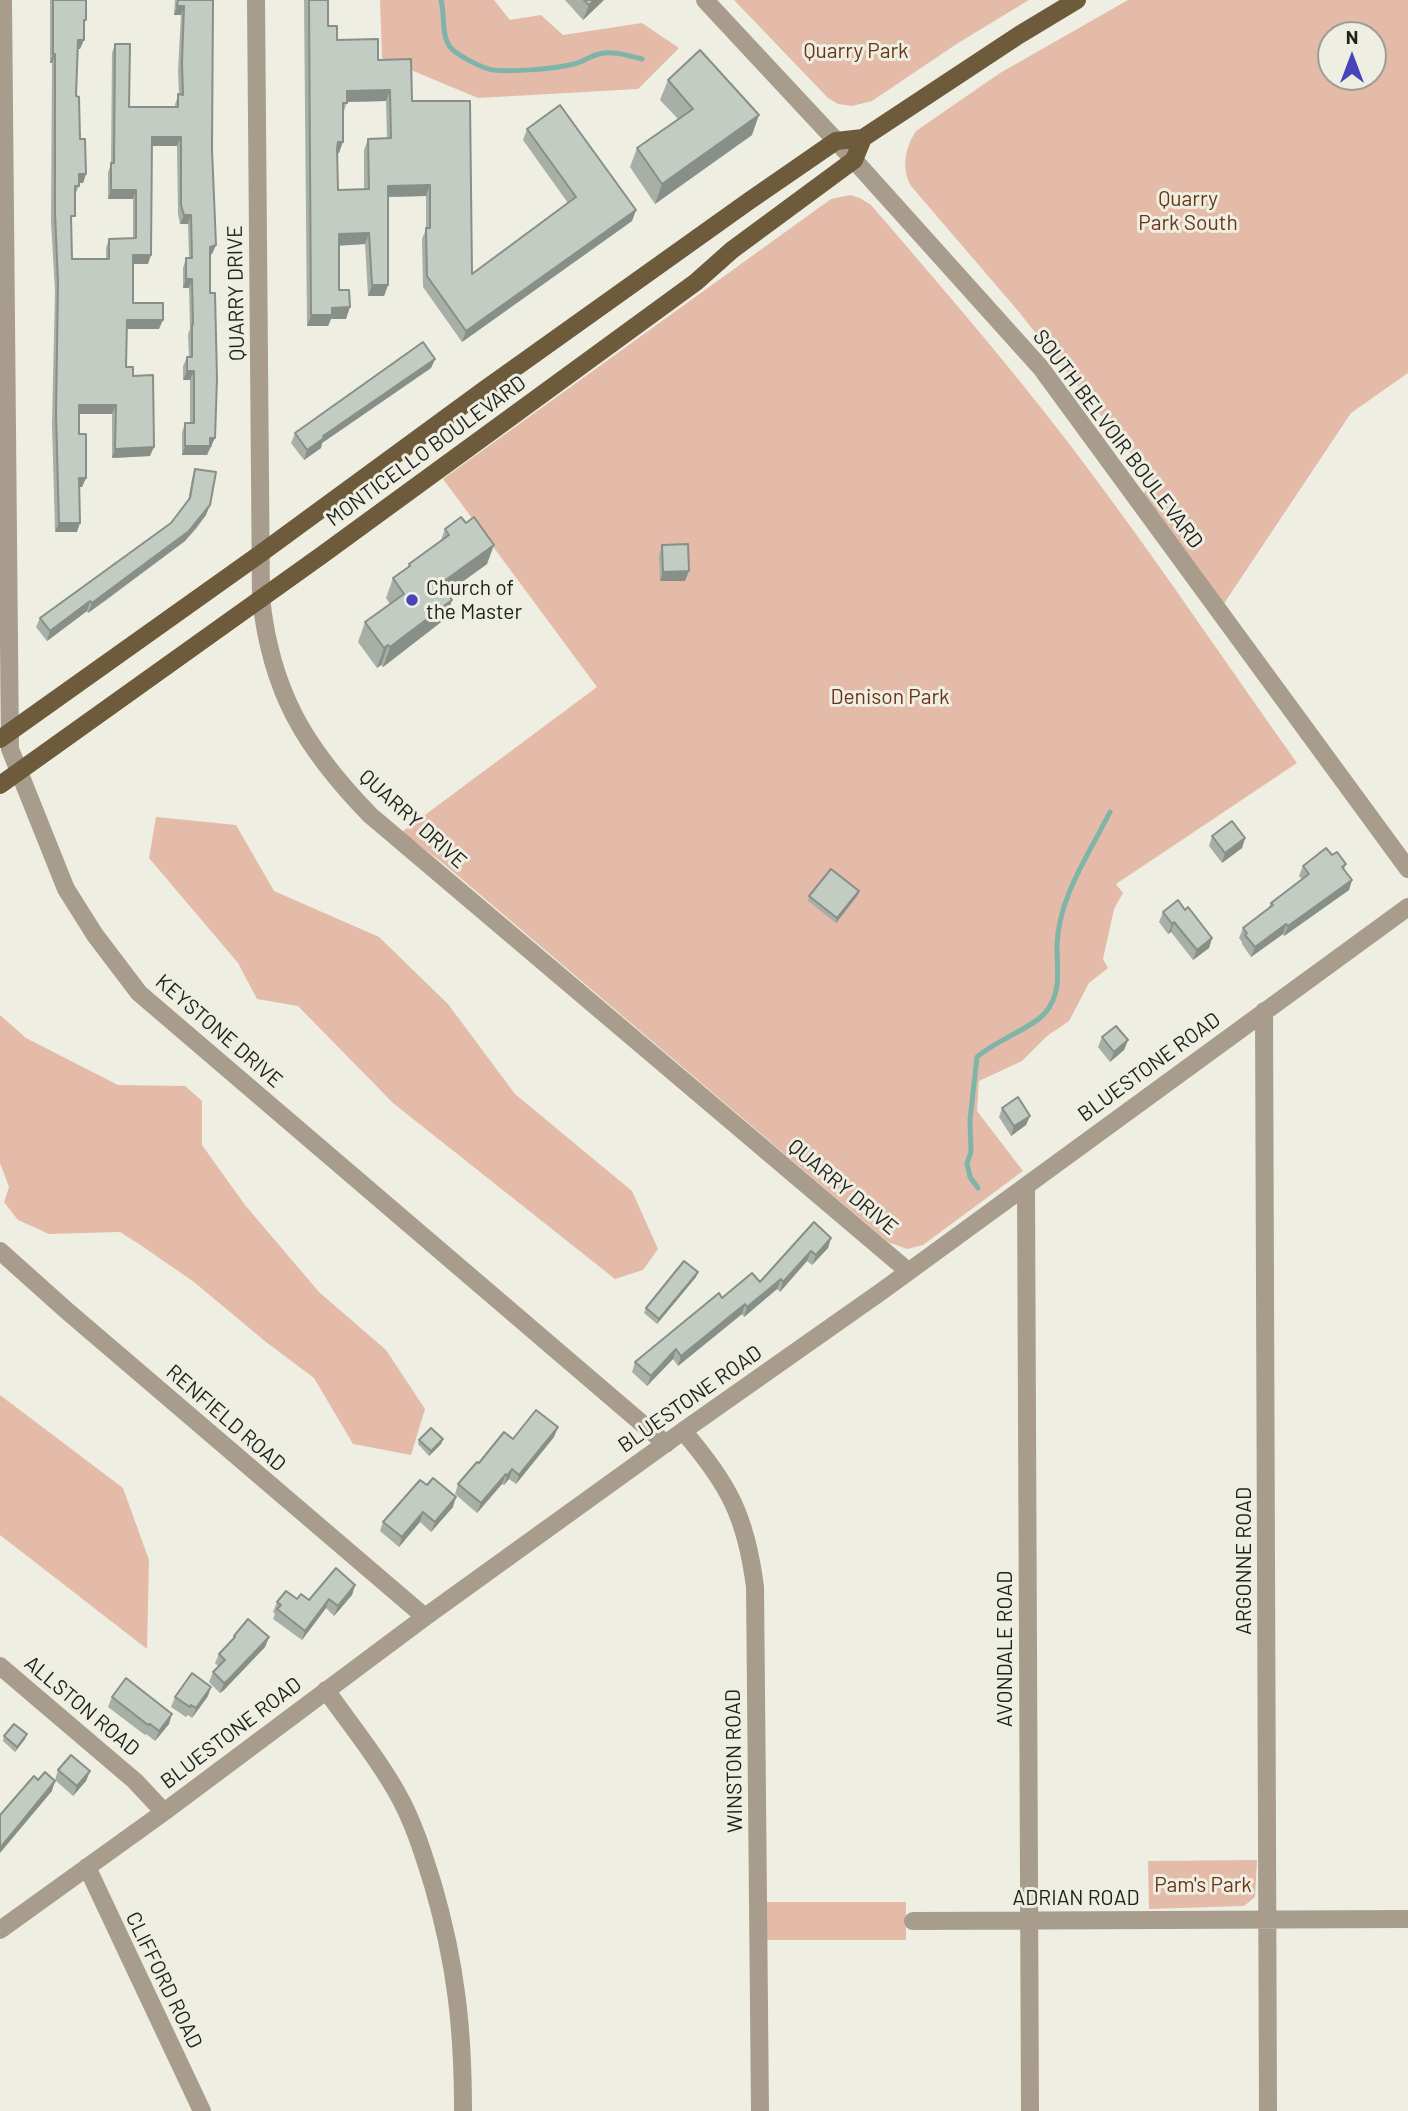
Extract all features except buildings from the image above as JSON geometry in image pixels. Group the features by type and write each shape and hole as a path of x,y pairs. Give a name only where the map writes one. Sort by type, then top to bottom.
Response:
{"main road":[{"name":"MONTICELLO BOULEVARD","path":"5,735 260,554 506,374 836,141 863,138 1019,34 1077,0"},
{"path":"854,160 863,138"},
{"name":"MONTICELLO BOULEVARD","path":"0,785 696,282 732,250 854,160"}],"street":[{"name":"KEYSTONE DRIVE","path":"3,0 5,735 66,889 95,935 139,993 666,1444"},
{"name":"QUARRY DRIVE","path":"256,0 261,598 269,648 293,713 320,760 370,815 908,1271"},
{"name":"SOUTH BELVOIR BOULEVARD","path":"705,0 854,160 1041,368 1408,869"},
{"name":"BLUESTONE ROAD","path":"0,1930 164,1812 425,1617 1026,1186 1408,907"},
{"name":"ARGONNE ROAD","path":"1264,1011 1268,2111"},
{"name":"AVONDALE ROAD","path":"1026,1186 1030,2111"},
{"name":"RENFIELD ROAD","path":"0,1251 425,1617"},
{"name":"WINSTON ROAD","path":"683,1431 713,1466 729,1491 750,1551 755,1587 760,2111"},
{"name":"ALLSTON ROAD","path":"0,1666 135,1781 164,1812"},
{"path":"326,1690 396,1791 414,1829 428,1870 444,1924 458,1993 464,2066 463,2111"},
{"name":"CLIFFORD ROAD","path":"87,1867 202,2111"},
{"name":"ADRIAN ROAD","path":"913,1921 1408,1919"}],"green space":[{"path":"380,0 494,0 510,20 541,15 563,35 642,23 679,48 638,89 478,98 382,58"},
{"name":"Quarry Park","path":"734,0 1029,0 958,43 872,101 852,106 838,104 828,98"},
{"name":"Quarry Park South","path":"1128,0 1408,0 1408,373 1351,413 1219,611 1136,498 1155,484 1019,312 911,186 905,165 909,144 916,131 1000,73"},
{"name":"Denison Park","path":"850,195 871,205 1048,416 1152,557 1297,763 1116,884 1123,893 1114,909 1103,959 1108,968 1089,983 1069,1021 1047,1036 1022,1061 979,1081 977,1111 1023,1171 923,1245 907,1249 888,1242 444,864 402,832 597,687 443,479 831,199"},
{"path":"156,817 236,825 274,891 379,937 448,1004 515,1094 632,1191 658,1249 643,1270 615,1279 393,1103 298,1006 257,999 238,963 149,858"},
{"path":"0,1015 26,1038 118,1085 185,1086 202,1101 202,1145 245,1205 319,1292 386,1350 425,1409 411,1455 353,1444 314,1378 194,1282 120,1232 49,1234 18,1220 4,1202 9,1187 0,1163"},
{"path":"0,1395 123,1488 149,1560 147,1649 0,1535"},
{"name":"Pam's Park","path":"1257,1860 1255,1897 1244,1906 1149,1909 1148,1861"},
{"path":"767,1902 906,1902 906,1940 767,1940"}],"waterway":[{"path":"441,0 445,37 450,47 464,58 489,69 511,71 556,67 604,53 642,59"},
{"path":"978,1188 970,1177 967,1163 971,1152 970,1120 977,1057 1039,1019 1054,998 1057,946 1063,911 1076,877 1110,812"}],"place":[{"name":"Church of the Master","path":"412,600"}]}
